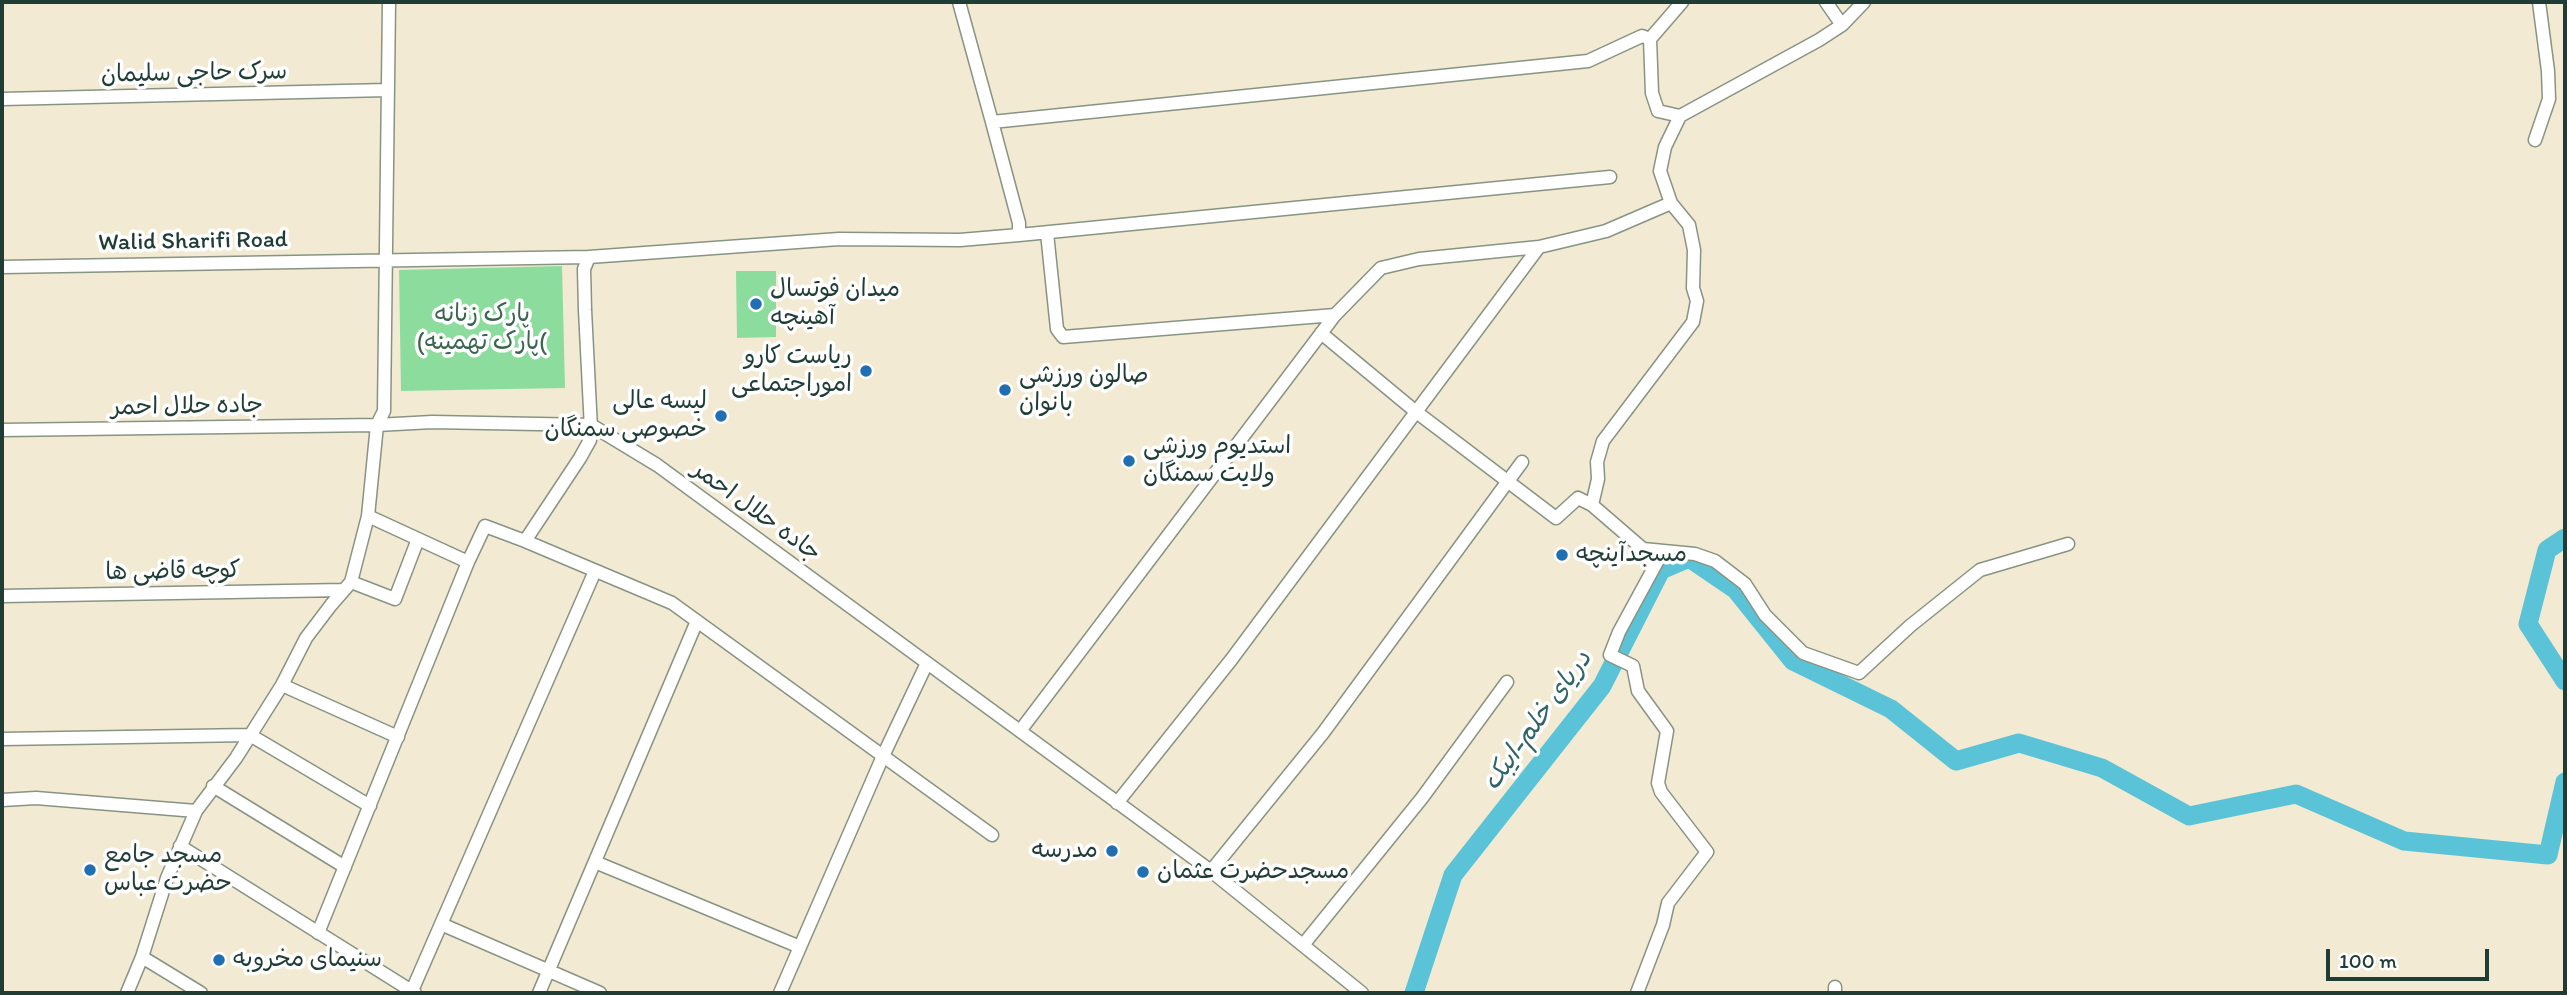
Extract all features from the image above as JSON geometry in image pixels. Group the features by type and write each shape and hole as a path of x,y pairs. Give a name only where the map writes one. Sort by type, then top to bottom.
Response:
{"street":[{"path":"127,993 142,957 167,878 196,811 236,758 282,685 306,638 348,586 368,516 377,425 384,411 389,2"},
{"path":"963,2 1019,223 1019,235"},
{"path":"1680,116 1658,111 1652,93 1650,40 1682,2"},
{"path":"1826,2 1842,24"},
{"path":"1592,505 1598,479 1597,462 1603,441 1693,322 1697,301 1693,288 1694,250 1689,225 1671,203 1660,171 1665,147 1680,116 1819,40 1842,24 1864,2"},
{"path":"2535,140 2549,99 2539,2"},
{"path":"992,122 1588,61 1642,36 1650,40"},
{"name":"سرک حاجی سلیمان","path":"2,99 387,90"},
{"name":"Walid Sharifi Road","path":"2,267 589,257 839,239 960,240 1609,177"},
{"path":"1020,731 1335,315 1381,268 1419,260 1539,247 1606,231 1671,203"},
{"path":"1047,233 1057,329 1063,337 1335,315"},
{"path":"1118,803 1231,660 1539,247"},
{"path":"525,541 590,440 584,310 584,269 589,257"},
{"path":"1321,333 1415,411 1556,518 1578,498 1592,505 1643,549 1695,554 1715,561 1745,584 1765,615 1803,653 1858,673 1910,626 1980,570 2068,544"},
{"name":"جاده حلال احمر","path":"2,430 432,422 591,425 657,465 1211,871 1362,993"},
{"path":"1211,871 1323,733 1521,462"},
{"path":"368,516 468,562"},
{"path":"318,933 485,526 672,603 992,835"},
{"path":"348,586 395,599 418,539"},
{"path":"1637,993 1663,925 1668,903 1707,852 1661,792 1658,783 1667,731 1638,691 1633,666 1610,655 1619,632 1663,551"},
{"path":"180,846 412,993 595,570"},
{"name":"کوچه قاضی ها","path":"2,596 348,586"},
{"path":"539,993 697,621"},
{"path":"780,993 883,756 927,663"},
{"path":"1303,945 1422,798 1507,682"},
{"path":"282,685 398,737"},
{"path":"2,739 250,735 370,806"},
{"path":"213,786 345,867"},
{"path":"2,800 36,798 196,811"},
{"path":"595,862 800,947"},
{"path":"441,924 600,993"},
{"path":"142,957 201,993"}],"green space":[{"name":"پارک زنانه (پارک تهمینه(","path":"562,266 565,388 401,391 399,270"},
{"name":"میدان فوتسال آهینچه","path":"736,271 776,271 776,337 737,338"}],"waterway":[{"name":"دریای خلم-ایبک","path":"2565,538 2547,550 2528,624 2565,681"},
{"name":"دریای خلم-ایبک","path":"1414,993 1453,875 1602,686 1661,570 1689,558 1736,590 1793,661 1891,709 1956,761 2019,743 2102,768 2189,816 2296,794 2404,841 2548,855 2565,782"}],"place":[{"name":"میدان فوتسال آهینچه","path":"756,304"},
{"name":"ریاست کارو اموراجتماعی","path":"866,371"},
{"name":"صالون ورزشی بانوان","path":"1005,390"},
{"name":"لیسه عالی خصوصی سمنگان","path":"721,416"},
{"name":"استدیوم ورزشی ولایت سمنگان","path":"1129,461"},
{"name":"مسجدآینچه","path":"1562,555"},
{"name":"مدرسه","path":"1112,851"},
{"name":"مسجد جامع حضرت عباس","path":"90,870"},
{"name":"مسجدحضرت عثمان","path":"1143,872"},
{"name":"سنیمای مخروبه","path":"219,960"}]}
